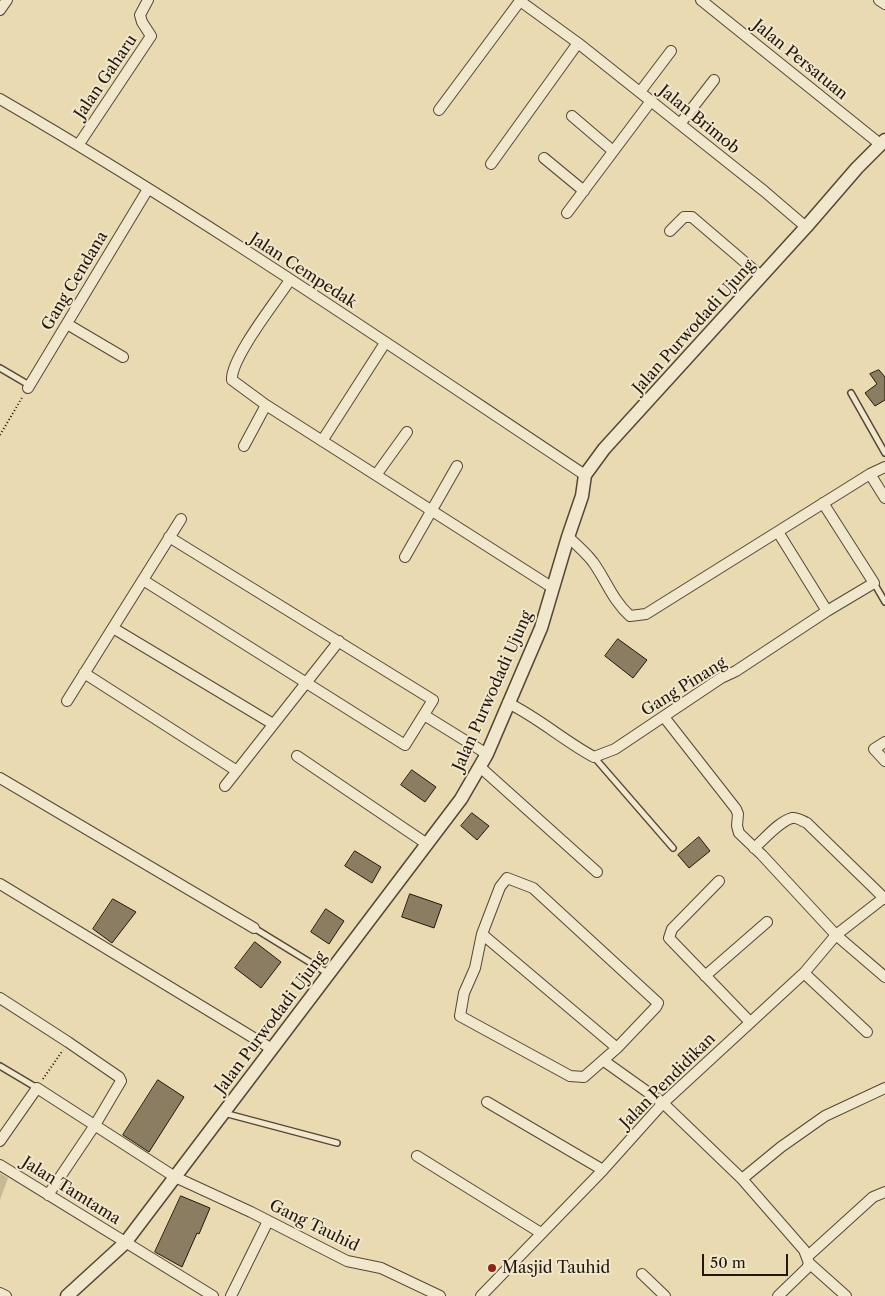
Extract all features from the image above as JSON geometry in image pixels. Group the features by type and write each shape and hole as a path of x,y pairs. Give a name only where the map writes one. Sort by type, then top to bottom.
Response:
{"street":[{"path":"0,10 7,0"},
{"name":"Jalan Gaharu","path":"79,144 151,36 140,15 148,0"},
{"name":"Jalan Persatuan","path":"701,0 883,142"},
{"path":"879,0 885,4"},
{"path":"439,110 519,1"},
{"name":"Jalan Brimob","path":"519,1 574,40 652,101 806,227"},
{"path":"491,164 574,40"},
{"path":"640,92 671,50"},
{"path":"680,124 714,80"},
{"name":"Jalan Cempedak","path":"0,98 79,144 385,342 585,475"},
{"path":"567,213 652,101"},
{"path":"572,116 614,152"},
{"name":"Jalan Purwodadi Ujung","path":"67,1296 125,1243 461,799 487,754 541,628 582,496 585,475 604,448 883,142"},
{"path":"544,158 584,191"},
{"name":"Gang Cendana","path":"29,387 148,189"},
{"path":"670,232 684,217 692,218 762,276"},
{"path":"290,280 245,346 232,374 232,380 376,476 553,588"},
{"path":"67,324 123,358"},
{"path":"322,441 385,342"},
{"path":"244,446 266,404"},
{"path":"376,476 407,432"},
{"path":"406,557 457,466"},
{"path":"568,537 583,549 594,563 620,607 630,616 646,614 870,474 885,467"},
{"path":"870,474 885,498"},
{"path":"823,503 874,583"},
{"path":"67,701 180,519"},
{"path":"778,532 828,611"},
{"path":"142,580 405,745 433,700 169,536"},
{"name":"Gang Pinang","path":"594,757 615,748 721,678 736,671 874,583"},
{"path":"112,628 273,724"},
{"path":"225,786 338,641"},
{"path":"84,674 237,771"},
{"path":"508,703 527,712 573,746 594,757"},
{"path":"424,714 487,754"},
{"path":"664,717 736,809 739,833 836,935 885,977"},
{"path":"885,742 874,749 885,761"},
{"path":"297,756 427,844"},
{"path":"480,767 597,872"},
{"path":"0,778 254,928"},
{"path":"754,848 780,825 792,818 799,819 807,823 885,898"},
{"path":"508,878 533,888 658,1003 617,1048 584,1077 570,1076 460,1016 464,993 475,968 482,934 500,887 508,878"},
{"path":"719,881 672,928 669,938 750,1022"},
{"path":"0,884 272,1049"},
{"name":"Jalan Pendidikan","path":"481,1296 603,1170 663,1104 804,973 836,935 885,898"},
{"path":"705,976 767,922"},
{"path":"482,934 617,1048"},
{"path":"804,973 867,1032"},
{"path":"0,998 119,1077 120,1081 95,1126 48,1195"},
{"path":"604,1061 663,1104 742,1179 808,1260 846,1296"},
{"path":"0,1141 37,1088"},
{"name":"Gang Tauhid","path":"37,1088 175,1177 347,1261 381,1268 440,1296"},
{"path":"742,1179 825,1116 885,1088"},
{"path":"487,1102 603,1170"},
{"path":"417,1156 541,1233"},
{"name":"Jalan Tamtama","path":"0,1165 213,1296"},
{"path":"778,1296 807,1268 808,1260 873,1197 885,1192"},
{"path":"231,1296 268,1221"},
{"path":"642,1274 665,1296"},
{"path":"0,1293 6,1296"}],"lane":[{"path":"0,368 29,387"},
{"path":"851,393 885,452"},
{"path":"874,583 885,602"},
{"path":"594,757 673,848"},
{"path":"254,928 330,974"},
{"path":"0,1066 37,1088"},
{"path":"224,1112 337,1143"}],"path":[{"path":"0,435 29,387"},
{"path":"37,1088 68,1042"}],"shaded area":[{"path":"0,1173 8,1178 0,1200"}],"building":[{"path":"879,370 885,377 885,400 875,406 865,393 877,384 870,374"},
{"path":"618,639 647,660 633,678 605,656"},
{"path":"412,770 436,787 425,802 401,785"},
{"path":"472,813 489,826 477,840 461,826"},
{"path":"699,837 710,851 689,868 678,855"},
{"path":"355,851 381,867 372,883 345,866"},
{"path":"410,894 442,905 434,928 402,917"},
{"path":"113,899 136,912 112,943 93,929"},
{"path":"326,909 344,921 329,944 311,932"},
{"path":"255,942 281,962 261,988 235,968"},
{"path":"158,1080 184,1097 149,1152 123,1135"},
{"path":"181,1196 210,1208 182,1267 155,1252"}],"place":[{"name":"Masjid Tauhid","path":"492,1268"}]}
